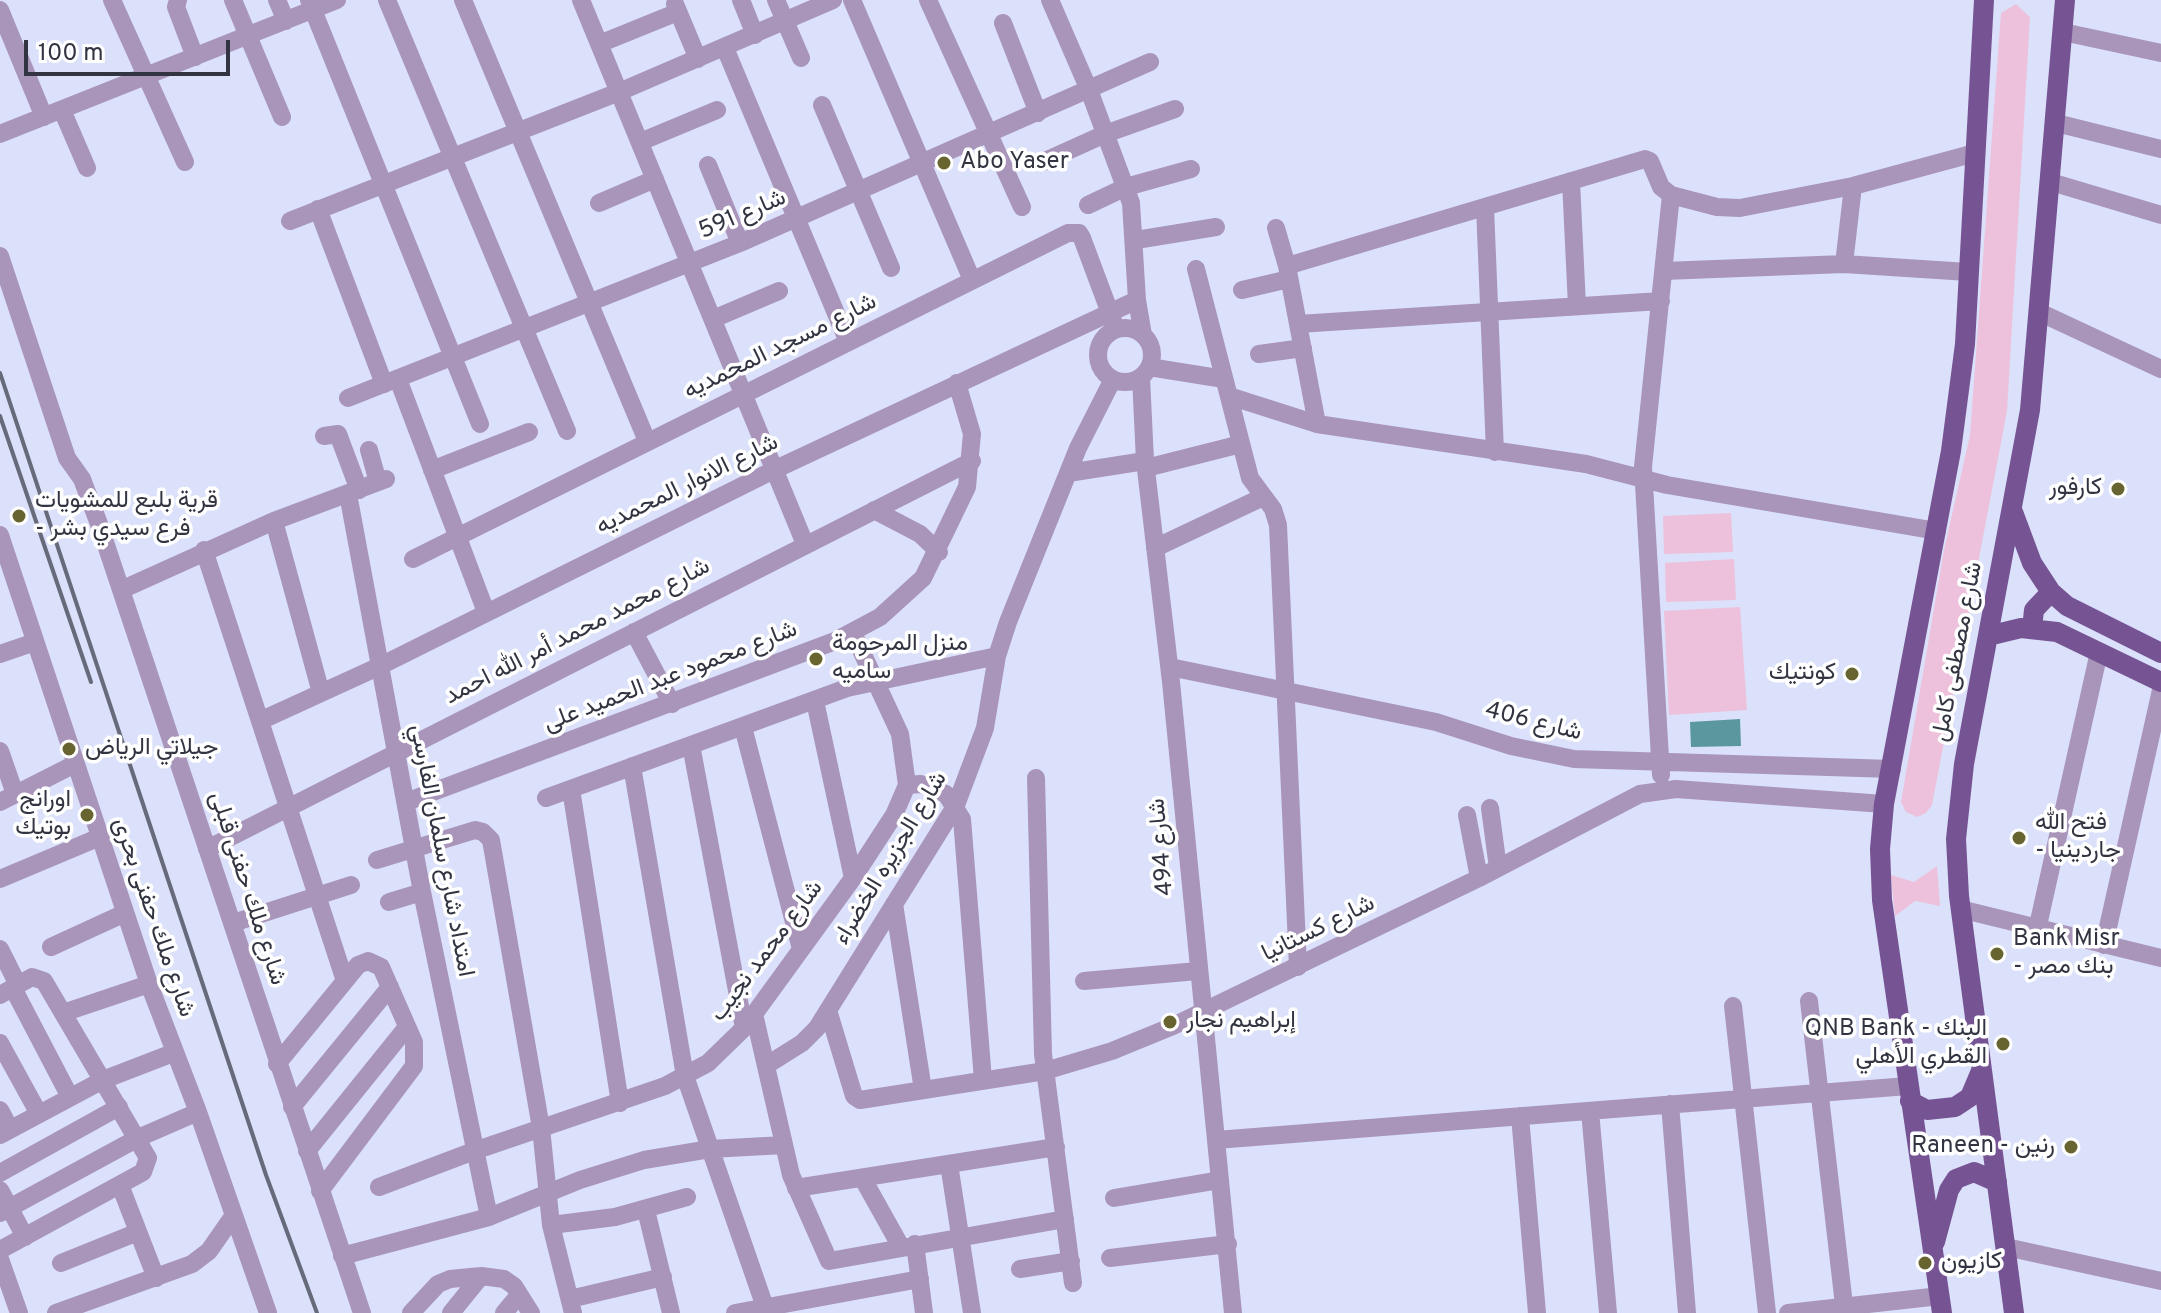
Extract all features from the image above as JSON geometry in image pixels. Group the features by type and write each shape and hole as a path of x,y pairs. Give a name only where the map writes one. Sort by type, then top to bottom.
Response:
{"main road":[{"name":"شارع مصطفى كامل","path":"1941,1304 1880,877 1884,804 1937,531 1964,359 1984,0"},
{"name":"شارع مصطفى كامل","path":"2014,1313 1960,909 1956,854 1960,789 2030,410 2041,313 2065,0"},
{"path":"2012,508 2024,545 2051,592 2067,606 2161,653"},
{"path":"2032,628 2034,610 2051,592"},
{"path":"1988,636 2032,628 2057,632 2161,682"},
{"path":"1909,1094 1927,1110 1955,1107 1970,1097 1981,1071"},
{"path":"1933,1252 1949,1190 1956,1179 1974,1172 1997,1182"}],"street":[{"path":"112,0 185,162"},
{"path":"178,0 176,7 195,57"},
{"path":"233,0 282,117"},
{"path":"277,0 286,21"},
{"path":"0,134 286,21 311,5 337,0"},
{"path":"387,0 567,431"},
{"path":"463,0 647,441"},
{"path":"581,0 805,544"},
{"path":"741,0 755,35"},
{"path":"776,0 801,58"},
{"path":"290,221 619,92 833,0"},
{"path":"852,0 972,280"},
{"path":"928,0 1022,207"},
{"path":"1050,0 1126,187 1136,240 1137,300 1143,335 1151,347 1145,372"},
{"path":"311,5 480,424"},
{"path":"599,44 677,8 698,59"},
{"path":"0,10 53,113 87,168"},
{"path":"1003,23 1038,113"},
{"path":"2063,32 2161,53"},
{"path":"725,48 848,342"},
{"name":"شارع 591","path":"348,398 590,305 796,220 1150,62"},
{"path":"822,105 891,268"},
{"path":"1043,162 1105,134 1175,109"},
{"path":"640,142 717,110"},
{"path":"2056,123 2161,149"},
{"path":"1242,290 1485,207 1647,159 1661,187 1671,195 1717,207 1740,208 1853,186 1975,153"},
{"path":"708,165 740,243"},
{"path":"1088,205 1126,187 1191,169"},
{"path":"599,203 655,179"},
{"path":"1571,181 1577,306"},
{"path":"2051,182 2161,215"},
{"path":"1844,264 1853,186"},
{"path":"1661,789 1643,479 1671,195"},
{"path":"1485,207 1495,452"},
{"path":"318,209 432,470 486,612"},
{"path":"1136,240 1216,227"},
{"path":"1276,228 1288,273 1317,424"},
{"name":"شارع مسجد المحمديه","path":"413,559 1073,232 1082,238 1113,321"},
{"name":"شارع ملك حفنى قبلى","path":"0,256 67,458 82,479 121,590 362,1313"},
{"path":"1664,271 1844,264 1968,272"},
{"path":"1196,269 1250,478 1273,509 1278,525 1298,967"},
{"path":"713,319 779,291"},
{"name":"شارع الانوار المحمديه","path":"262,720 380,666 776,469 957,383 1113,321 1137,300"},
{"path":"1298,324 1661,301"},
{"path":"2041,313 2161,369"},
{"path":"1143,335 1113,321 1098,353 1103,371 1122,382 1145,372 1227,388 1317,424 1586,464 1643,479 1937,531"},
{"path":"1259,354 1303,348"},
{"name":"شارع 494","path":"1145,372 1146,465 1170,667 1233,1312"},
{"name":"شارع الجزيره الخضراء","path":"767,1065 802,1043 828,1010 956,805 985,728 997,656 1068,473 1113,379"},
{"name":"شارع محمود عبد الحميد على","path":"406,802 672,704 853,633 880,617 923,578 939,552 967,487 972,461 970,421 957,383"},
{"path":"432,470 529,432"},
{"name":"امتداد شارع سلمان الفارسي","path":"324,436 338,434 353,492 380,666 422,892 489,1217"},
{"path":"1068,473 1146,465 1241,444"},
{"path":"121,590 204,550 382,481 369,450"},
{"name":"شارع محمد محمد أمر الله احمد","path":"207,849 972,461"},
{"path":"1155,548 1263,497"},
{"path":"874,510 920,534 939,552"},
{"path":"274,521 321,693"},
{"name":"شارع ملك حفنى بحرى","path":"0,535 149,984 198,1112 268,1313"},
{"path":"204,550 290,805 345,981"},
{"path":"634,632 672,704"},
{"path":"853,633 900,734 907,785 934,787 956,805 965,835 983,1080"},
{"path":"0,654 35,642"},
{"path":"2037,930 2099,652"},
{"path":"546,798 875,680 997,656"},
{"name":"شارع 406","path":"1170,667 1436,722 1542,754 1661,764 1892,769"},
{"path":"2104,945 2161,690"},
{"path":"815,701 853,878"},
{"path":"743,727 801,949"},
{"path":"691,745 749,1021 767,1065 796,1188 829,1261 959,1235 1065,1219"},
{"path":"0,751 7,798 75,764"},
{"path":"632,766 685,1076 765,1307"},
{"path":"1036,778 1038,963 1045,1071 1073,1283"},
{"name":"شارع محمد نجيب","path":"379,1187 474,1151 620,1103 708,1063 749,1021 853,878 894,815 907,785"},
{"path":"571,789 620,1103"},
{"name":"شارع كستانيا","path":"828,1010 856,1098 1045,1071 1133,1044 1479,878 1640,794 1661,789 1884,804"},
{"path":"1490,808 1498,868"},
{"path":"1467,815 1479,878"},
{"path":"377,860 475,830 491,840 541,1128 551,1225 571,1306 663,1277"},
{"path":"0,879 100,837"},
{"path":"233,923 351,885"},
{"path":"389,902 422,892"},
{"path":"894,904 923,1090"},
{"path":"1960,909 2161,958"},
{"path":"51,947 125,913"},
{"path":"0,949 70,1097"},
{"path":"277,1064 358,965 374,962 381,967 416,1050 410,1073 320,1191"},
{"path":"1084,981 1198,971"},
{"path":"0,1250 120,1185 147,1167 148,1156 44,981 16,986"},
{"path":"63,1013 149,984"},
{"path":"292,1107 390,987"},
{"path":"1809,1001 1844,1305"},
{"path":"1733,1006 1767,1313"},
{"path":"307,1151 407,1027"},
{"path":"0,1043 39,1114"},
{"path":"0,1110 5,1132 103,1080 173,1053"},
{"path":"1216,1140 1819,1093 1909,1094"},
{"path":"1670,1104 1687,1313"},
{"path":"0,1173 119,1107"},
{"path":"1590,1111 1608,1313"},
{"path":"5,1210 138,1138 198,1112"},
{"path":"1520,1116 1537,1313"},
{"path":"342,1256 489,1217 611,1169 710,1149 784,1145"},
{"path":"796,1188 1056,1147"},
{"path":"949,1164 972,1313"},
{"path":"863,1179 908,1245 920,1279 924,1313"},
{"path":"1114,1198 1220,1180"},
{"path":"120,1185 156,1278"},
{"path":"0,1190 5,1210 25,1237"},
{"path":"551,1225 646,1210 687,1197"},
{"path":"646,1210 671,1313"},
{"path":"56,1313 156,1278 201,1258 234,1215"},
{"path":"61,1263 138,1232"},
{"path":"1110,1258 1228,1244"},
{"path":"2006,1247 2161,1281"},
{"path":"0,1259 19,1313"},
{"path":"1020,1269 1071,1261"},
{"path":"451,1313 481,1276"},
{"path":"411,1313 438,1284 450,1279 481,1276 504,1279 531,1313"},
{"path":"735,1313 920,1279"},
{"path":"504,1313 519,1295"},
{"path":"1788,1313 1844,1305 1941,1304"},
{"path":"1213,1313 1233,1312"}],"shaded area":[{"path":"2016,4 2030,17 2007,411 1932,805 1926,813 1917,817 1906,812 1901,802 1944,550 1970,435 2001,13"},
{"path":"1731,513 1733,552 1664,554 1663,516"},
{"path":"1734,559 1736,600 1666,602 1665,563"},
{"path":"1740,607 1747,710 1669,715 1664,611"},
{"path":"1740,719 1741,746 1691,747 1690,722"},
{"path":"1937,866 1940,906 1915,901 1895,916 1891,875 1914,882"}],"railway":[{"path":"0,373 266,1175 317,1313"},
{"path":"0,416 91,682"}],"place":[{"name":"Abo Yaser","path":"944,163"},
{"name":"كارفور","path":"2118,489"},
{"name":"قرية بلبع للمشويات - فرع سيدي بشر","path":"19,516"},
{"name":"منزل المرحومة ساميه","path":"816,659"},
{"name":"كونتيك","path":"1852,674"},
{"name":"جيلاتي الرياض","path":"69,749"},
{"name":"اورانج بوتيك","path":"87,815"},
{"name":"فتح الله - جاردينيا","path":"2019,838"},
{"name":"Bank Misr - بنك مصر","path":"1997,954"},
{"name":"إبراهيم نجار","path":"1170,1022"},
{"name":"QNB Bank - البنك القطري الأهلي","path":"2003,1044"},
{"name":"Raneen - رنين","path":"2071,1147"},
{"name":"كازيون","path":"1925,1263"}]}
